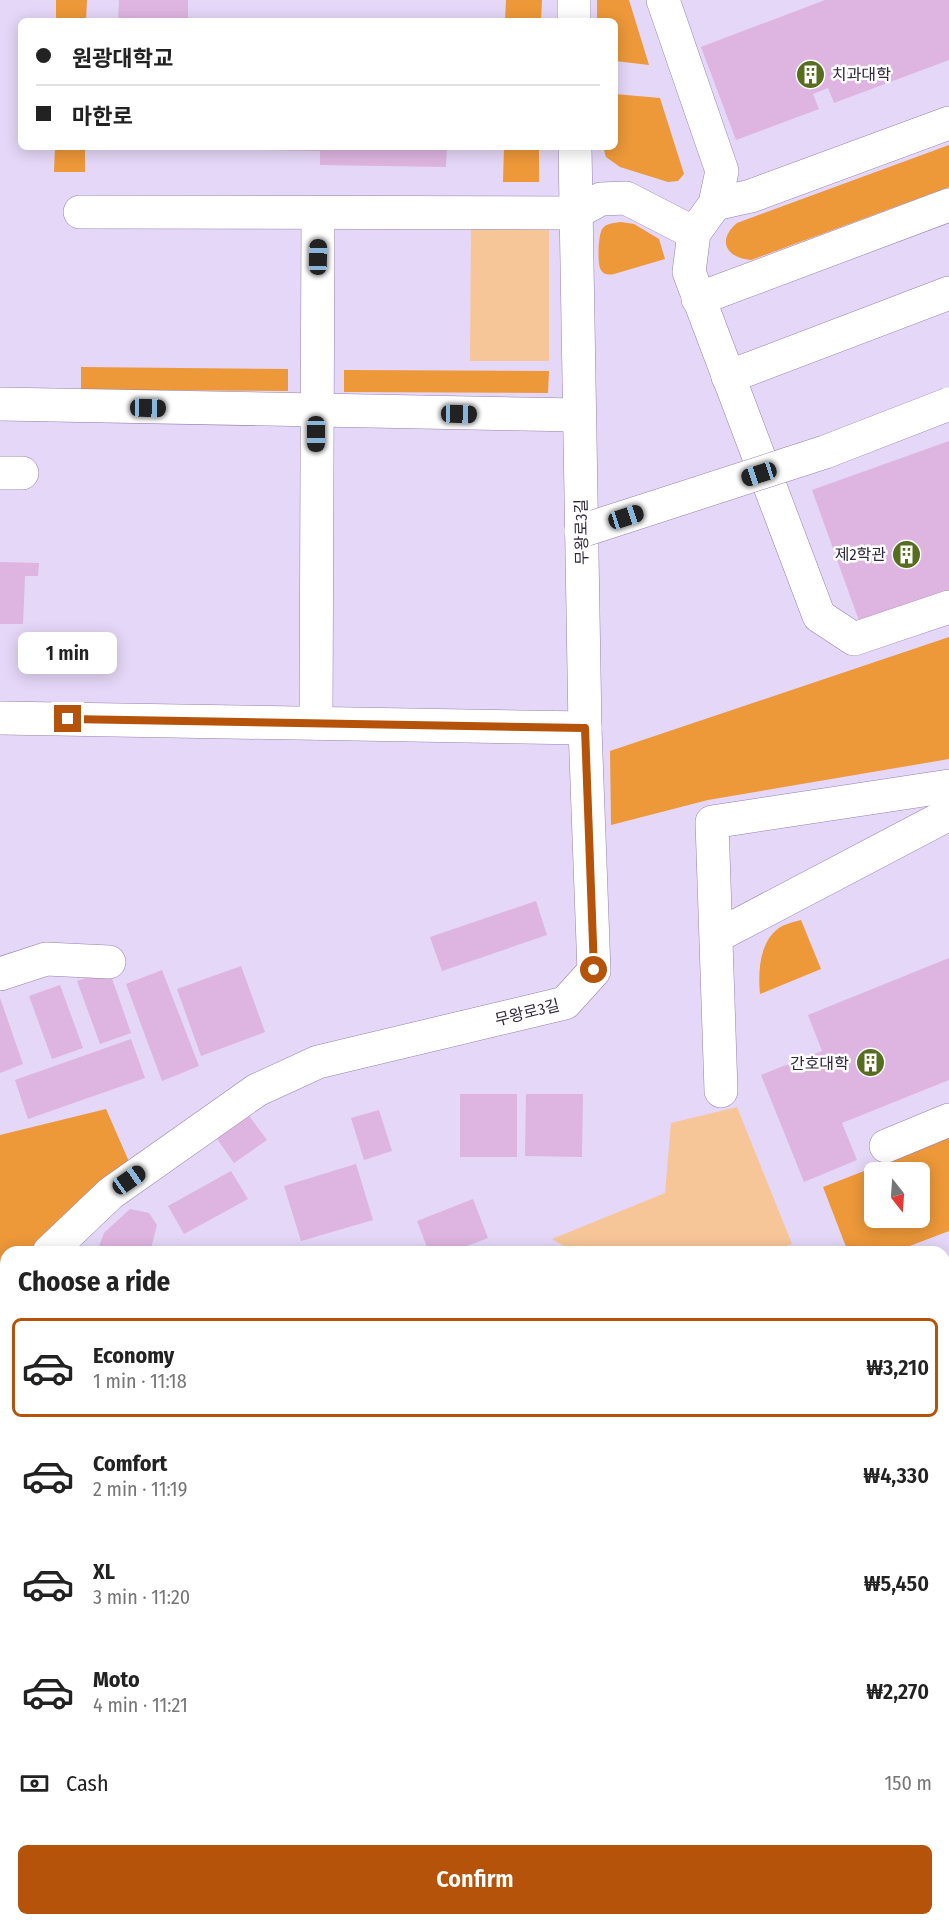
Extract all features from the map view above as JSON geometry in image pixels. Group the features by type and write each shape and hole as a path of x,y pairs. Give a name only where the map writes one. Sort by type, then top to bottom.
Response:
{"street":[{"path":"574,0 574,18"},
{"path":"663,0 722,171 715,204 694,233 689,272 819,616 854,639 949,607"},
{"path":"715,204 751,195 949,123"},
{"name":"무왕로3길","path":"55,1246 111,1193 258,1090 318,1062 565,1003 594,970 585,728 575,150"},
{"path":"80,212 575,213 601,199 626,198 694,233"},
{"path":"698,299 949,205"},
{"path":"316,723 318,213"},
{"path":"728,376 949,292"},
{"path":"0,404 578,415"},
{"path":"581,531 825,452 949,404"},
{"path":"0,718 585,728"},
{"path":"721,1091 712,822 949,786"},
{"path":"717,936 949,814"},
{"path":"0,974 46,959 109,962"},
{"path":"886,1146 949,1120"}],"shaded area":[{"path":"56,0 87,0 86,18 56,18"},
{"path":"506,0 542,0 541,18 505,18"},
{"path":"597,0 629,0 649,65 618,61 618,18 597,18"},
{"path":"618,94 660,98 684,174 678,181 668,182 620,167 606,157 604,150 618,150"},
{"path":"949,145 949,187 751,260 736,256 727,248 727,236 737,223"},
{"path":"55,150 85,150 85,172 54,172"},
{"path":"504,150 539,150 539,182 503,182"},
{"path":"621,222 634,224 659,239 665,259 614,274 603,273 599,256 601,231 607,225"},
{"path":"471,227 549,227 549,361 470,361"},
{"path":"81,367 288,369 288,391 81,390"},
{"path":"344,370 549,371 548,393 344,392"},
{"path":"949,637 949,759 708,800 611,825 610,751"},
{"path":"801,920 821,969 760,994 761,958 767,941 779,928"},
{"path":"737,1107 792,1244 787,1246 564,1246 552,1239 665,1193 671,1123"},
{"path":"106,1109 130,1164 83,1199 34,1246 0,1246 0,1135"},
{"path":"949,1138 949,1231 910,1246 846,1246 823,1187 864,1171 864,1228 930,1228 930,1162 887,1162"}],"building":[{"path":"119,0 188,0 188,18 118,18"},
{"name":"치과대학","path":"825,0 949,0 949,60 834,103 828,88 813,94 819,109 736,140 701,47"},
{"path":"262,150 447,150 446,167 320,165 320,151"},
{"name":"제2학관","path":"949,441 949,598 862,629 812,490"},
{"path":"0,562 39,563 38,576 25,576 23,624 0,624"},
{"path":"536,901 547,935 442,971 430,937"},
{"name":"간호대학","path":"949,958 949,1080 842,1123 857,1160 804,1182 761,1075 822,1051 808,1015"},
{"path":"241,966 265,1032 201,1056 177,989"},
{"path":"109,970 131,1033 100,1044 77,981"},
{"path":"162,970 199,1066 162,1081 126,984"},
{"path":"60,985 83,1048 52,1059 29,996"},
{"path":"0,998 23,1064 0,1073"},
{"path":"131,1039 145,1078 28,1119 15,1080"},
{"path":"460,1094 517,1094 517,1157 460,1157"},
{"path":"526,1094 583,1094 582,1157 525,1156"},
{"path":"379,1110 392,1151 364,1160 351,1118"},
{"path":"247,1113 267,1140 234,1163 215,1136"},
{"path":"356,1164 373,1220 301,1241 284,1186"},
{"path":"231,1171 248,1199 184,1234 168,1206"},
{"path":"473,1199 488,1238 467,1246 427,1246 417,1221"},
{"path":"130,1209 149,1213 157,1225 152,1246 99,1246 104,1233"}],"place":[{"name":"치과대학","path":"811,74"},
{"name":"제2학관","path":"907,554"},
{"name":"간호대학","path":"870,1063"}],"route":[{"path":"68,719 585,728 594,970"}]}
